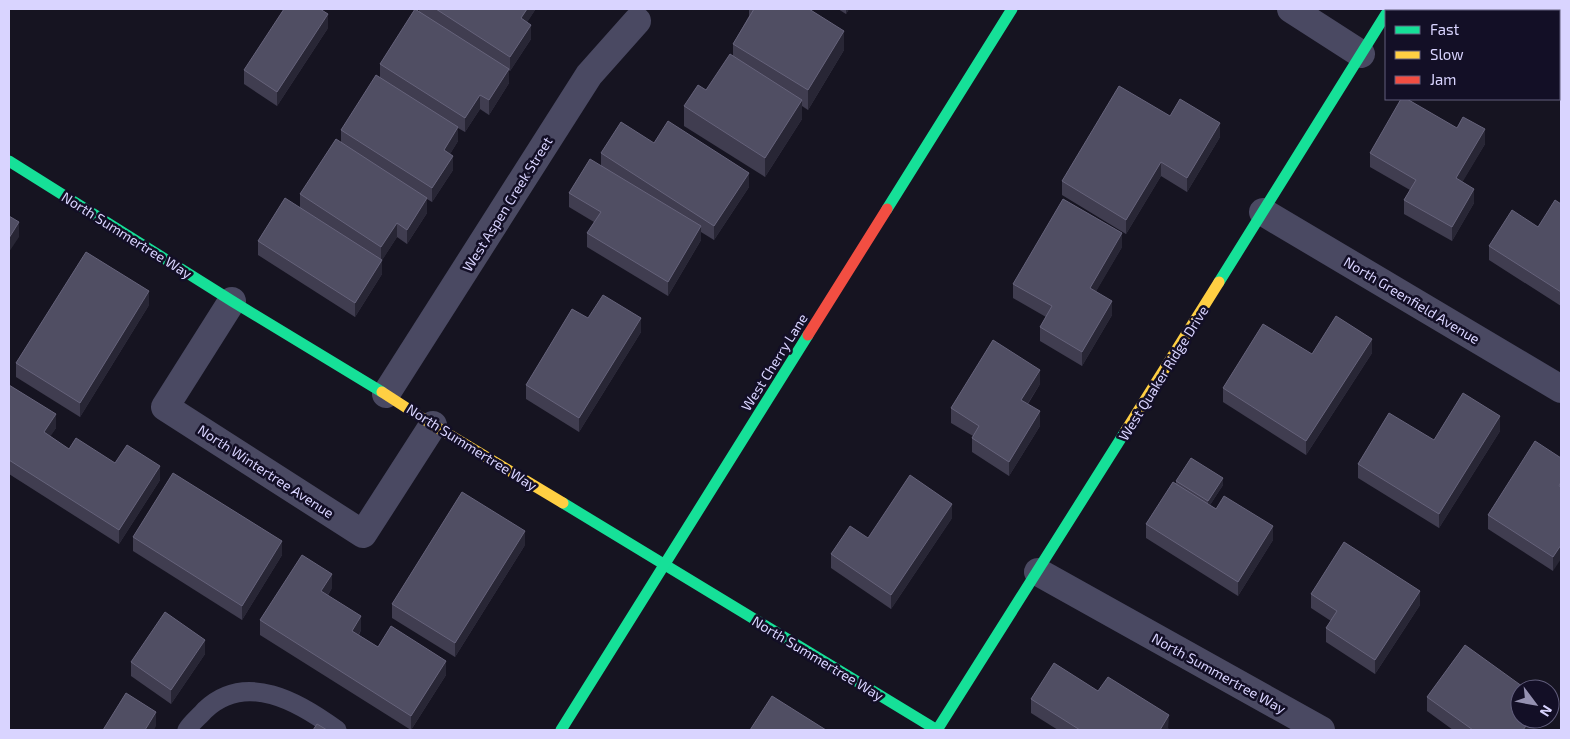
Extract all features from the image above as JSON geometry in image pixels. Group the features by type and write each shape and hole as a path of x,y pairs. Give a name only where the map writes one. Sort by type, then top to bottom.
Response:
{"street":[{"name":"West Cherry Lane","path":"561,730 666,565 1012,9"},
{"path":"1291,9 1361,54"},
{"name":"West Aspen Creek Street","path":"386,394 589,75 636,15"},
{"name":"West Quaker Ridge Drive","path":"937,730 1038,572 1385,16"},
{"name":"North Summertree Way","path":"9,162 232,301 386,394 433,425 937,730"},
{"name":"North Greenfield Avenue","path":"1263,212 1561,389"},
{"name":"North Wintertree Avenue","path":"232,301 164,406 363,534 433,425"},
{"name":"North Summertree Way","path":"1038,572 1321,730"}],"lane":[{"path":"187,730 214,702 243,691 275,694 316,715 337,730"}],"building":[{"path":"284,9 320,9 328,14 277,92 244,70"},
{"path":"415,9 509,69 489,100 480,95 465,118 380,64"},
{"path":"436,9 527,9 521,18 531,25 510,57"},
{"path":"754,9 809,9 844,31 808,90 733,44"},
{"path":"1561,9 1561,47 1560,48 1560,10 1478,10"},
{"path":"730,54 802,100 765,158 684,106 698,85 706,90"},
{"path":"376,75 458,127 444,150 453,156 432,188 341,130"},
{"path":"1119,86 1170,116 1180,99 1220,123 1187,178 1161,162 1126,220 1062,181"},
{"path":"1400,100 1409,100 1457,128 1463,117 1485,129 1456,178 1474,189 1452,227 1404,200 1416,180 1370,153"},
{"path":"668,121 749,173 714,226 601,153 621,122 654,143"},
{"path":"336,139 427,198 407,230 397,223 381,247 300,194"},
{"path":"590,159 701,226 668,282 587,233 601,212 569,193"},
{"path":"285,198 382,260 355,303 258,241"},
{"path":"1063,199 1122,233 1090,288 1112,301 1082,352 1040,327 1052,306 1013,284"},
{"path":"1555,200 1561,204 1561,292 1489,246 1512,210 1538,227"},
{"path":"9,216 19,222 9,238"},
{"path":"86,252 149,291 80,403 16,363"},
{"path":"603,295 641,318 579,418 526,385 572,309 588,318"},
{"path":"1336,316 1372,339 1306,441 1223,388 1263,324 1312,354"},
{"path":"993,340 1040,370 1021,400 1040,411 1009,462 972,438 979,426 951,408"},
{"path":"9,385 56,414 44,432 69,449 76,438 115,463 127,445 160,466 119,530 9,460"},
{"path":"1463,393 1500,416 1439,514 1358,464 1389,413 1434,440"},
{"path":"1535,441 1561,458 1561,482 1559,486 1561,487 1561,545 1553,557 1488,515"},
{"path":"1191,458 1223,478 1208,501 1176,481"},
{"path":"173,473 282,541 242,606 133,537"},
{"path":"910,475 952,504 891,595 831,554 850,526 868,538"},
{"path":"1173,482 1216,509 1224,496 1273,526 1238,582 1146,524"},
{"path":"462,492 525,531 455,643 392,604"},
{"path":"1344,542 1420,591 1375,660 1326,628 1337,611 1311,594"},
{"path":"302,555 332,574 321,591 361,616 352,631 378,647 391,626 446,661 411,716 260,620"},
{"path":"165,612 205,640 171,690 131,662"},
{"path":"1465,645 1512,679 1510,679 1510,729 1524,729 1473,730 1427,697"},
{"path":"1054,663 1098,691 1108,677 1169,715 1160,730 1080,730 1031,699"},
{"path":"126,693 156,712 145,730 103,730"},
{"path":"772,696 826,730 750,730"},
{"path":"317,724 327,730 313,730"}],"traffic: fast":[{"path":"887,209 1012,9"},
{"path":"1219,282 1385,16"},
{"path":"9,161 232,301 382,392"},
{"path":"561,730 808,335"},
{"path":"937,730 1125,432"},
{"path":"563,503 937,730"}],"traffic: slow":[{"path":"1125,432 1219,282"},
{"path":"382,392 563,503"}],"traffic: jam":[{"path":"808,335 887,209"}]}
